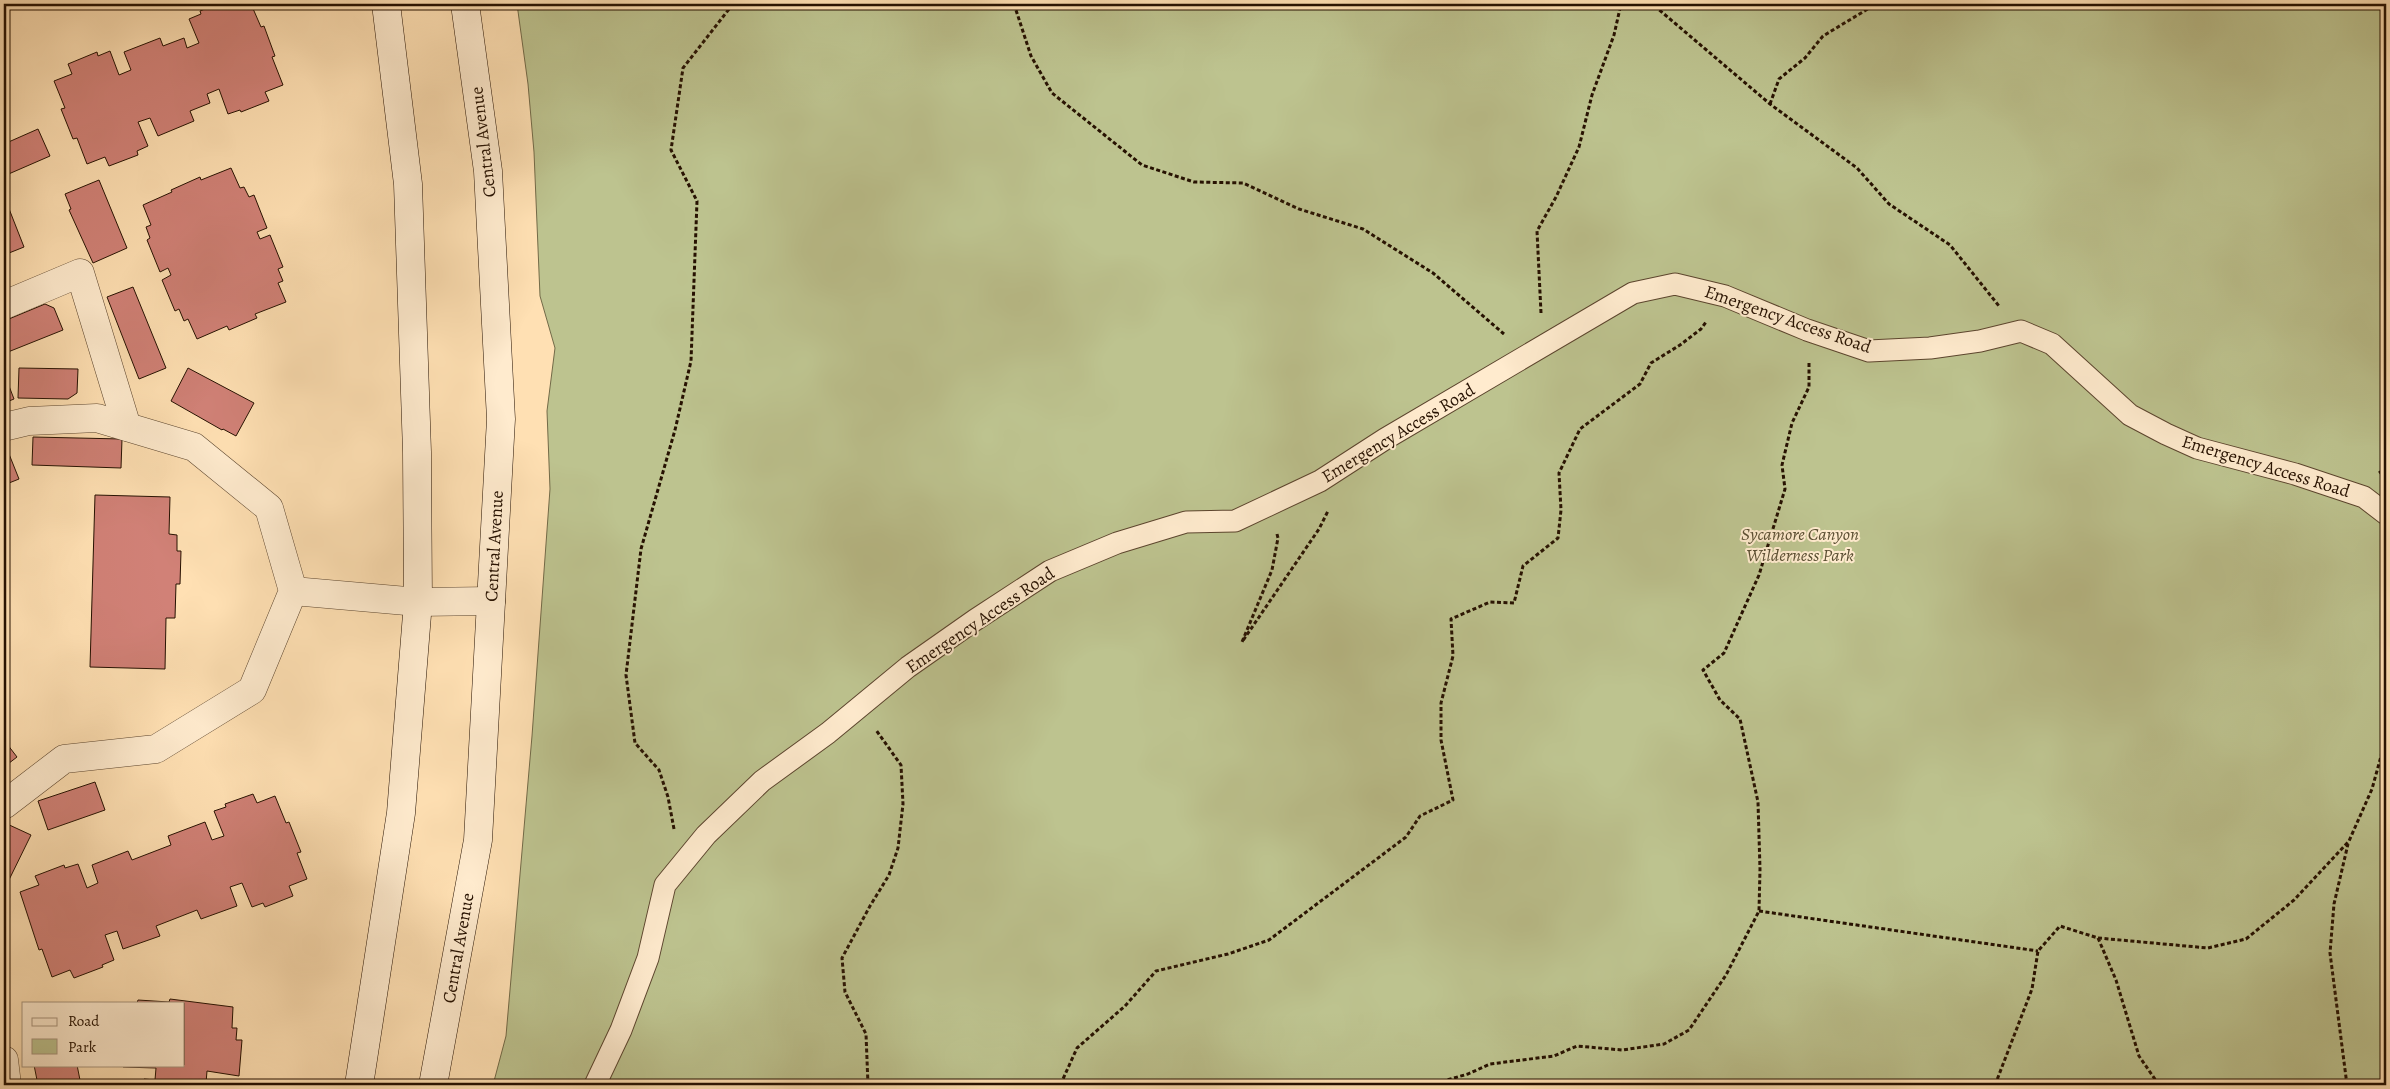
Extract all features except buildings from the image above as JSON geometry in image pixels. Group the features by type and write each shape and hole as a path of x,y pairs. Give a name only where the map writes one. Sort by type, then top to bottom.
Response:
{"main road":[{"path":"359,1085 401,813 418,602 417,452 408,184 386,4"},
{"name":"Central Avenue","path":"433,1085 478,840 501,418 488,171 465,4"},
{"path":"4,305 80,273 127,427"},
{"path":"4,427 29,421 97,418 194,447 269,508 293,591 252,690 156,749 64,759 4,804"},
{"path":"293,591 418,602 491,601"},
{"path":"4,1060 7,1085"}],"lane":[{"name":"Emergency Access Road","path":"595,1085 621,1030 648,958 665,885 706,835 762,781 860,707 908,667 1050,571 1118,543 1186,522 1235,521 1320,481 1633,293 1675,284 1725,296 1807,330 1869,351 1930,348 1980,341 2020,331 2052,344 2130,415 2166,434 2197,448 2295,474 2364,497 2386,514"}],"path":[{"path":"706,835 675,835 668,797 659,770 635,743 626,675 641,549 675,430 691,361 698,201 671,150 683,68 733,4"},
{"path":"1014,4 1031,56 1052,93 1142,165 1194,182 1243,183 1299,209 1363,229 1434,273 1504,334 1524,357"},
{"path":"1543,346 1541,339 1538,231 1579,147 1592,95 1614,34 1622,4"},
{"path":"1648,4 1658,8 1770,104 1857,168 1889,204 1950,245 2020,331"},
{"path":"1770,104 1779,79 1805,58 1823,36 1876,4"},
{"path":"1062,1085 1076,1048 1125,1006 1156,971 1228,954 1269,940 1406,837 1420,816 1453,800 1441,740 1441,703 1452,656 1451,619 1490,602 1514,603 1523,566 1558,538 1561,510 1559,473 1580,428 1640,384 1651,363 1680,345 1700,329 1725,296"},
{"path":"1429,1085 1468,1074 1490,1064 1554,1056 1576,1046 1622,1050 1664,1044 1689,1030 1726,975 1759,911 1758,802 1740,719 1720,700 1703,670 1724,653 1759,575 1785,489 1782,465 1792,423 1809,387 1807,330"},
{"path":"1268,505 1278,538 1272,570 1242,642 1319,529 1353,460"},
{"path":"860,707 901,765 903,804 898,848 890,875 870,906 842,958 845,992 866,1034 868,1085"},
{"path":"2347,1085 2330,953 2334,904 2349,841 2372,789 2386,738"},
{"path":"1995,1085 2032,989 2038,950 2060,926 2098,938 2208,948 2246,939 2294,900 2349,841"},
{"path":"1759,911 2038,950"},
{"path":"2098,938 2116,980 2139,1056 2159,1085"}],"green space":[{"name":"Sycamore Canyon Wilderness Park","path":"517,4 2386,4 2386,1085 493,1085 506,1036 532,736 550,489 547,411 555,348 540,296 534,152 528,84"}]}
